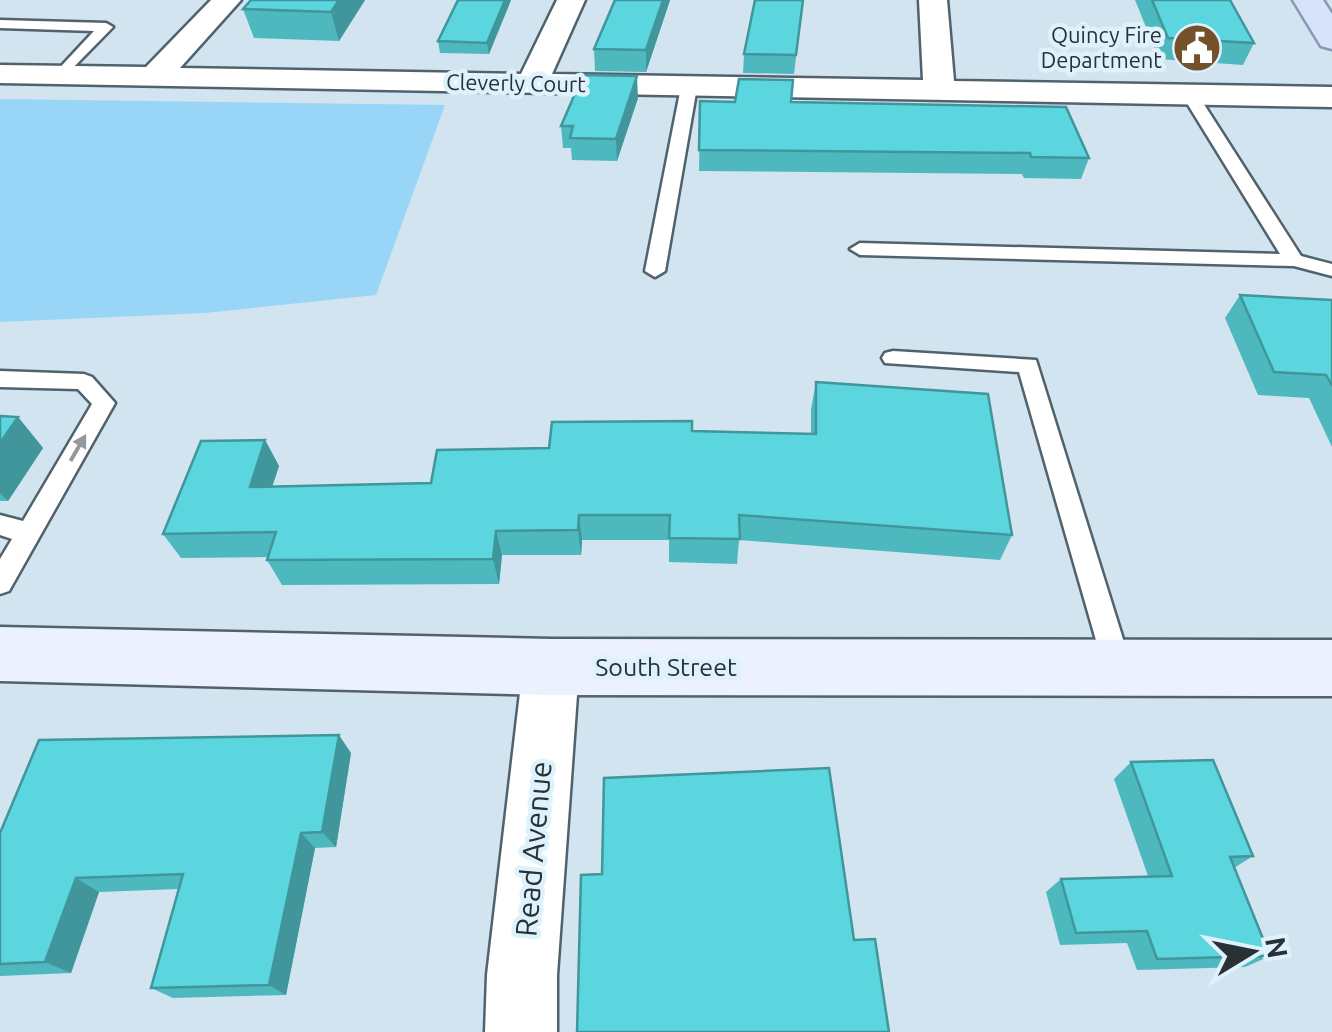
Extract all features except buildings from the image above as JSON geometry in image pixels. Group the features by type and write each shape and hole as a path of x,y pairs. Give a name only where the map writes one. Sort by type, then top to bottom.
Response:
{"main road":[{"path":"1308,0 1332,39"},
{"name":"South Street","path":"0,654 551,667 1332,668"}],"street":[{"path":"155,76 227,0"},
{"path":"532,84 571,0"},
{"path":"933,0 939,92"},
{"name":"Cleverly Court","path":"0,74 1332,98"},
{"name":"Read Avenue","path":"520,1032 551,667"}],"lane":[{"path":"0,24 106,28 61,74"},
{"path":"656,272 689,87"},
{"path":"1190,95 1294,260"},
{"path":"860,249 1294,260 1332,270"},
{"path":"893,358 1028,365 1118,668"},
{"path":"0,380 84,382 104,404 0,583"},
{"path":"0,525 29,533"}],"shaded area":[{"path":"0,99 445,105 376,295 205,313 0,322"}],"place":[{"name":"Quincy Fire Department","path":"1197,48"}]}
